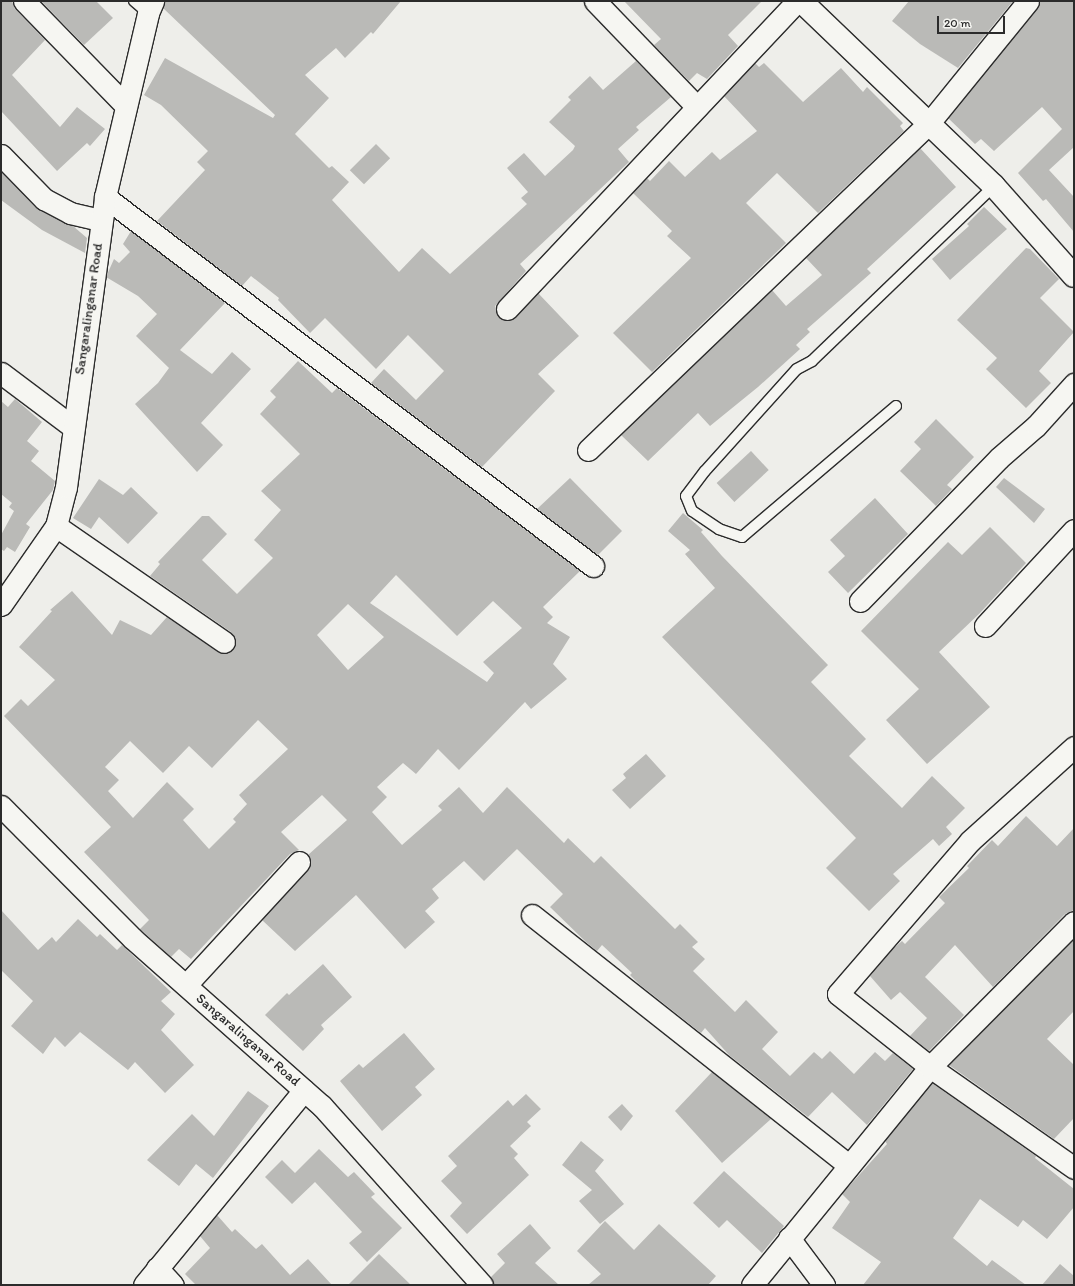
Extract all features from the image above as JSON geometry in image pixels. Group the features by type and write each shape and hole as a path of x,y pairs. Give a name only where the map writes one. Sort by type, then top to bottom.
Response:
{"street":[{"path":"24,1 126,106"},
{"path":"595,1 697,107"},
{"path":"507,309 796,1"},
{"path":"801,1 994,186 1074,276"},
{"path":"588,450 929,124 1028,1"},
{"name":"Sangaralinganar Road","path":"1,605 56,526 66,487 101,220 126,106 145,5"},
{"path":"1,155 44,199 70,214 101,220"},
{"path":"105,197 593,566"},
{"path":"1,373 73,426"},
{"path":"860,601 999,458 1036,426 1074,384"},
{"path":"56,526 224,642"},
{"path":"985,626 1074,530"},
{"path":"1074,747 970,841 838,994 930,1067 1074,1168"},
{"name":"Sangaralinganar Road","path":"1,806 132,938 322,1106 482,1285"},
{"path":"186,985 299,862"},
{"path":"532,915 849,1165"},
{"path":"752,1285 930,1067 1074,922"},
{"path":"144,1285 156,1268 304,1090"},
{"path":"789,1238 824,1285"},
{"path":"156,1268 173,1285"}],"lane":[{"path":"896,406 742,537 719,529 692,511 686,496 705,471 797,369 812,361 994,186"}],"building":[{"path":"1,1 12,1 15,9 45,40 12,75 60,127 77,107 105,129 90,146 87,143 57,171 1,111"},
{"path":"41,1 96,1 113,18 84,45"},
{"path":"165,1 401,1 373,34 371,32 345,58 336,48 305,75 329,98 295,134 329,168 332,166 349,182 332,200 399,272 422,248 450,274 527,204 521,198 528,192 507,168 524,153 545,176 573,150 575,146 549,122 571,100 568,97 590,76 603,90 636,61 671,97 636,127 639,130 618,149 629,162 520,264 526,271 495,306 499,317 510,321 538,293 579,336 538,374 555,391 482,467 371,383 384,369 416,400 444,371 408,335 376,369 325,318 310,333 278,300 279,298 251,276 242,286 157,221 205,170 197,162 208,151 161,105 144,95 165,58 273,118 275,115 163,8"},
{"path":"624,1 762,1 728,35 738,46 707,79 697,73 689,81 654,45 661,39"},
{"path":"909,1 1013,1 958,68 920,44 892,21"},
{"path":"1040,1 1074,1 1074,147 1049,170 1074,197 1074,232 1046,199 1043,201 1018,173 1062,129 1042,107 994,151 981,139 975,144 948,118 1037,9"},
{"path":"755,63 759,67 764,63 803,102 841,68 863,92 867,87 903,123 900,126 904,131 818,213 777,173 746,203 786,243 652,372 613,333 691,258 667,236 672,231 633,193 647,178 650,181 669,161 685,177 712,152 720,160 757,131 724,96"},
{"path":"376,144 390,158 364,184 350,170"},
{"path":"920,148 956,187 867,269 871,273 807,329 810,332 796,345 800,349 758,387 710,426 698,413 648,461 621,435 772,290 786,306 822,275 806,258"},
{"path":"1,172 36,208 73,226 87,238 85,253 42,230 1,200"},
{"path":"984,207 1007,229 950,280 932,259 969,226 967,224"},
{"path":"131,231 225,303 180,350 212,374 232,352 251,369 201,423 223,445 197,472 135,404 158,383 169,368 136,336 157,314 138,296 106,277 114,259 119,263 130,252 123,244"},
{"path":"1026,248 1030,249 1059,279 1040,298 1074,332 1039,371 1051,383 1026,408 986,369 997,358 957,320"},
{"path":"298,361 332,393 337,388 580,571 543,607 553,617 547,623 570,637 553,664 567,679 531,709 525,702 459,770 438,749 416,774 403,763 377,787 387,797 372,812 402,845 442,810 438,806 459,787 483,813 507,787 564,843 568,838 594,863 601,856 675,929 680,924 698,942 692,947 705,959 693,971 735,1012 746,1000 778,1032 762,1049 790,1076 814,1052 822,1059 830,1051 854,1074 875,1052 885,1061 893,1053 913,1069 867,1125 832,1092 808,1117 729,1055 705,1028 701,1033 639,984 630,975 632,973 602,945 597,951 550,907 563,894 517,849 484,881 464,861 432,889 439,898 425,911 435,922 405,949 356,895 295,951 262,920 308,870 311,864 308,855 347,820 322,795 281,832 299,850 290,854 191,959 179,949 171,957 140,929 149,920 84,852 111,827 4,716 21,699 28,706 55,680 19,647 52,611 50,610 72,591 112,635 120,620 151,635 167,617 218,652 223,654 234,649 236,643 231,632 150,576 160,564 158,562 202,516 209,516 227,534 202,560 237,594 273,558 254,540 281,510 261,491 300,454 260,414 276,397 270,391","holes":["396,575 457,636 493,601 522,628 483,662 494,673 487,682 370,603","348,604 384,637 348,670 317,635","258,720 288,749 239,795 247,804 233,819 236,822 209,849 183,820 194,809 167,782 133,818 108,791 119,780 105,767 130,741 163,773 189,746 212,768"]},
{"path":"15,399 42,422 27,441 39,451 31,461 55,481 53,490 26,524 30,527 15,552 7,547 4,551 1,549 1,535 14,511 9,507 12,503 1,494 1,401 8,407"},
{"path":"936,419 974,457 947,485 952,489 936,506 900,471 921,449 914,442"},
{"path":"751,451 769,470 734,502 717,483"},
{"path":"570,478 622,531 598,555 537,509"},
{"path":"1004,478 1045,509 1034,523 996,487"},
{"path":"99,479 123,495 131,487 158,513 128,544 99,517 91,529 73,518"},
{"path":"875,498 908,534 848,593 828,572 845,556 830,540"},
{"path":"683,513 703,530 701,532 722,556 828,665 811,682 866,739 849,756 902,808 932,776 965,808 946,827 952,834 939,846 933,839 893,874 900,881 869,911 826,868 856,838 662,637 715,588 685,554 690,550 668,531"},
{"path":"990,527 1026,563 979,614 939,652 990,707 927,764 886,720 919,689 861,631 948,542 962,555"},
{"path":"646,754 666,776 630,809 612,790 626,778 623,774"},
{"path":"1026,816 1057,846 1074,828 1074,910 1065,914 993,987 955,945 925,977 964,1015 929,1051 910,1036 927,1018 900,992 891,1000 870,976 892,950 902,941 905,944 945,903 939,897 969,868 967,866 992,840 998,846"},
{"path":"1,910 38,950 52,937 56,942 78,919 97,937 100,934 117,950 122,945 171,992 161,1001 175,1014 161,1030 194,1065 165,1093 135,1062 128,1070 80,1032 65,1047 55,1037 43,1054 11,1026 33,1001 1,970"},
{"path":"1074,939 1074,1011 1047,1039 1074,1065 1074,1118 1054,1139 949,1065"},
{"path":"323,964 352,997 321,1025 324,1029 303,1051 265,1015 287,993 289,995"},
{"path":"404,1033 435,1069 415,1087 422,1095 382,1131 340,1081 359,1064 363,1068"},
{"path":"712,1072 771,1119 722,1163 675,1111"},
{"path":"932,1083 1036,1156 1035,1158 1074,1189 1074,1207 1047,1239 1023,1220 1018,1227 980,1199 953,1238 987,1266 992,1260 1026,1285 863,1285 881,1262 832,1228 850,1202 842,1194 887,1144 885,1141"},
{"path":"248,1091 269,1106 213,1178 196,1164 179,1186 147,1160 192,1114 214,1136"},
{"path":"526,1094 541,1109 527,1122 531,1126 510,1146 518,1154 514,1158 529,1175 467,1234 450,1216 462,1203 441,1181 457,1166 448,1156 508,1100 513,1106"},
{"path":"622,1104 633,1116 621,1131 608,1117"},
{"path":"581,1141 604,1160 595,1171 624,1204 600,1224 579,1201 592,1190 562,1165"},
{"path":"319,1149 348,1177 354,1172 375,1194 371,1197 402,1228 367,1262 349,1243 362,1232 315,1182 292,1204 265,1177 282,1160 295,1173"},
{"path":"724,1171 784,1226 762,1253 727,1220 719,1228 693,1203"},
{"path":"217,1215 232,1232 235,1229 256,1249 262,1244 290,1275 308,1259 332,1285 196,1285 185,1274 210,1248 200,1236"},
{"path":"605,1221 634,1250 659,1224 716,1276 708,1285 588,1285 601,1274 577,1251"},
{"path":"530,1224 551,1248 535,1263 559,1285 494,1285 491,1277 505,1263 497,1254"},
{"path":"379,1254 411,1285 348,1285"},
{"path":"1060,1264 1074,1276 1074,1285 1042,1285"}]}
